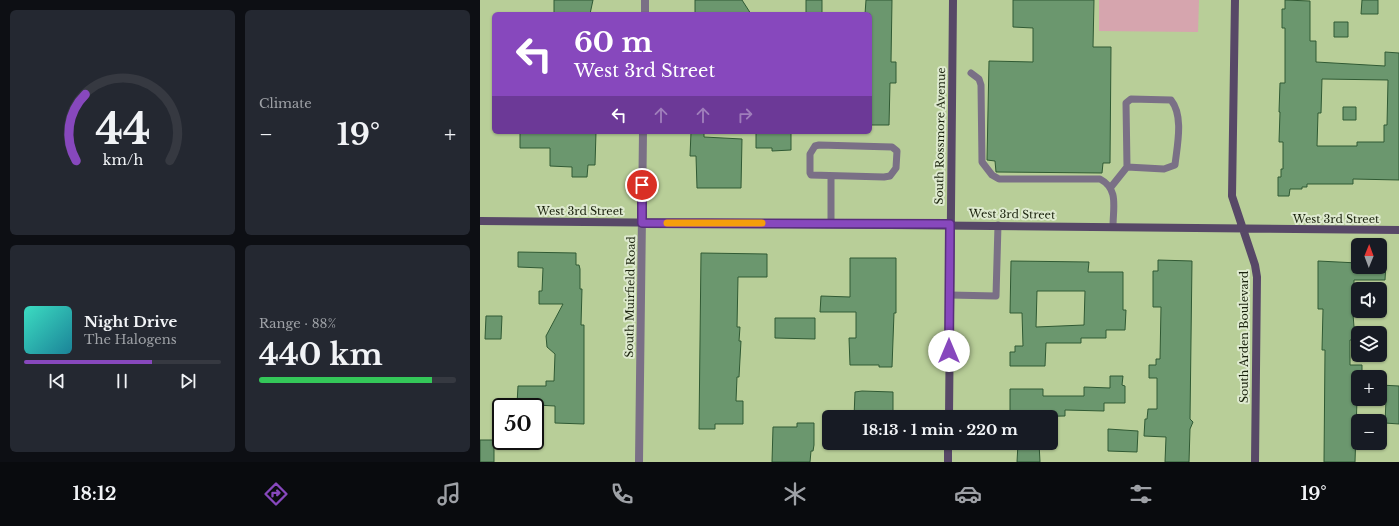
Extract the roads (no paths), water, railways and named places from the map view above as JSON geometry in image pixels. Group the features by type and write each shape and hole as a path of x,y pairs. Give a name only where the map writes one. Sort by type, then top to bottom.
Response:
{"main road":[{"name":"South Rossmore Avenue","path":"949,410 952,0"},
{"name":"South Arden Boulevard","path":"1235,0 1232,196 1244,229 1257,277 1255,462"},
{"name":"West 3rd Street","path":"480,221 950,224 1399,230"},
{"path":"948,450 948,462"}],"street":[{"path":"645,0 645,12"},
{"name":"South Muirfield Road","path":"639,462 643,134"}],"lane":[{"path":"971,73 979,80 981,84 982,162 992,175 998,179 1100,179 1111,187 1114,196 1113,227"},
{"path":"1111,187 1127,167 1126,103 1131,99 1171,100 1176,106 1178,134 1174,165 1164,169 1127,167"},
{"path":"815,146 885,146 892,147 897,150 896,168 890,176 831,177 816,176 810,173 810,154 815,146"},
{"path":"831,177 831,224"},
{"path":"950,295 996,296 998,225"}]}
